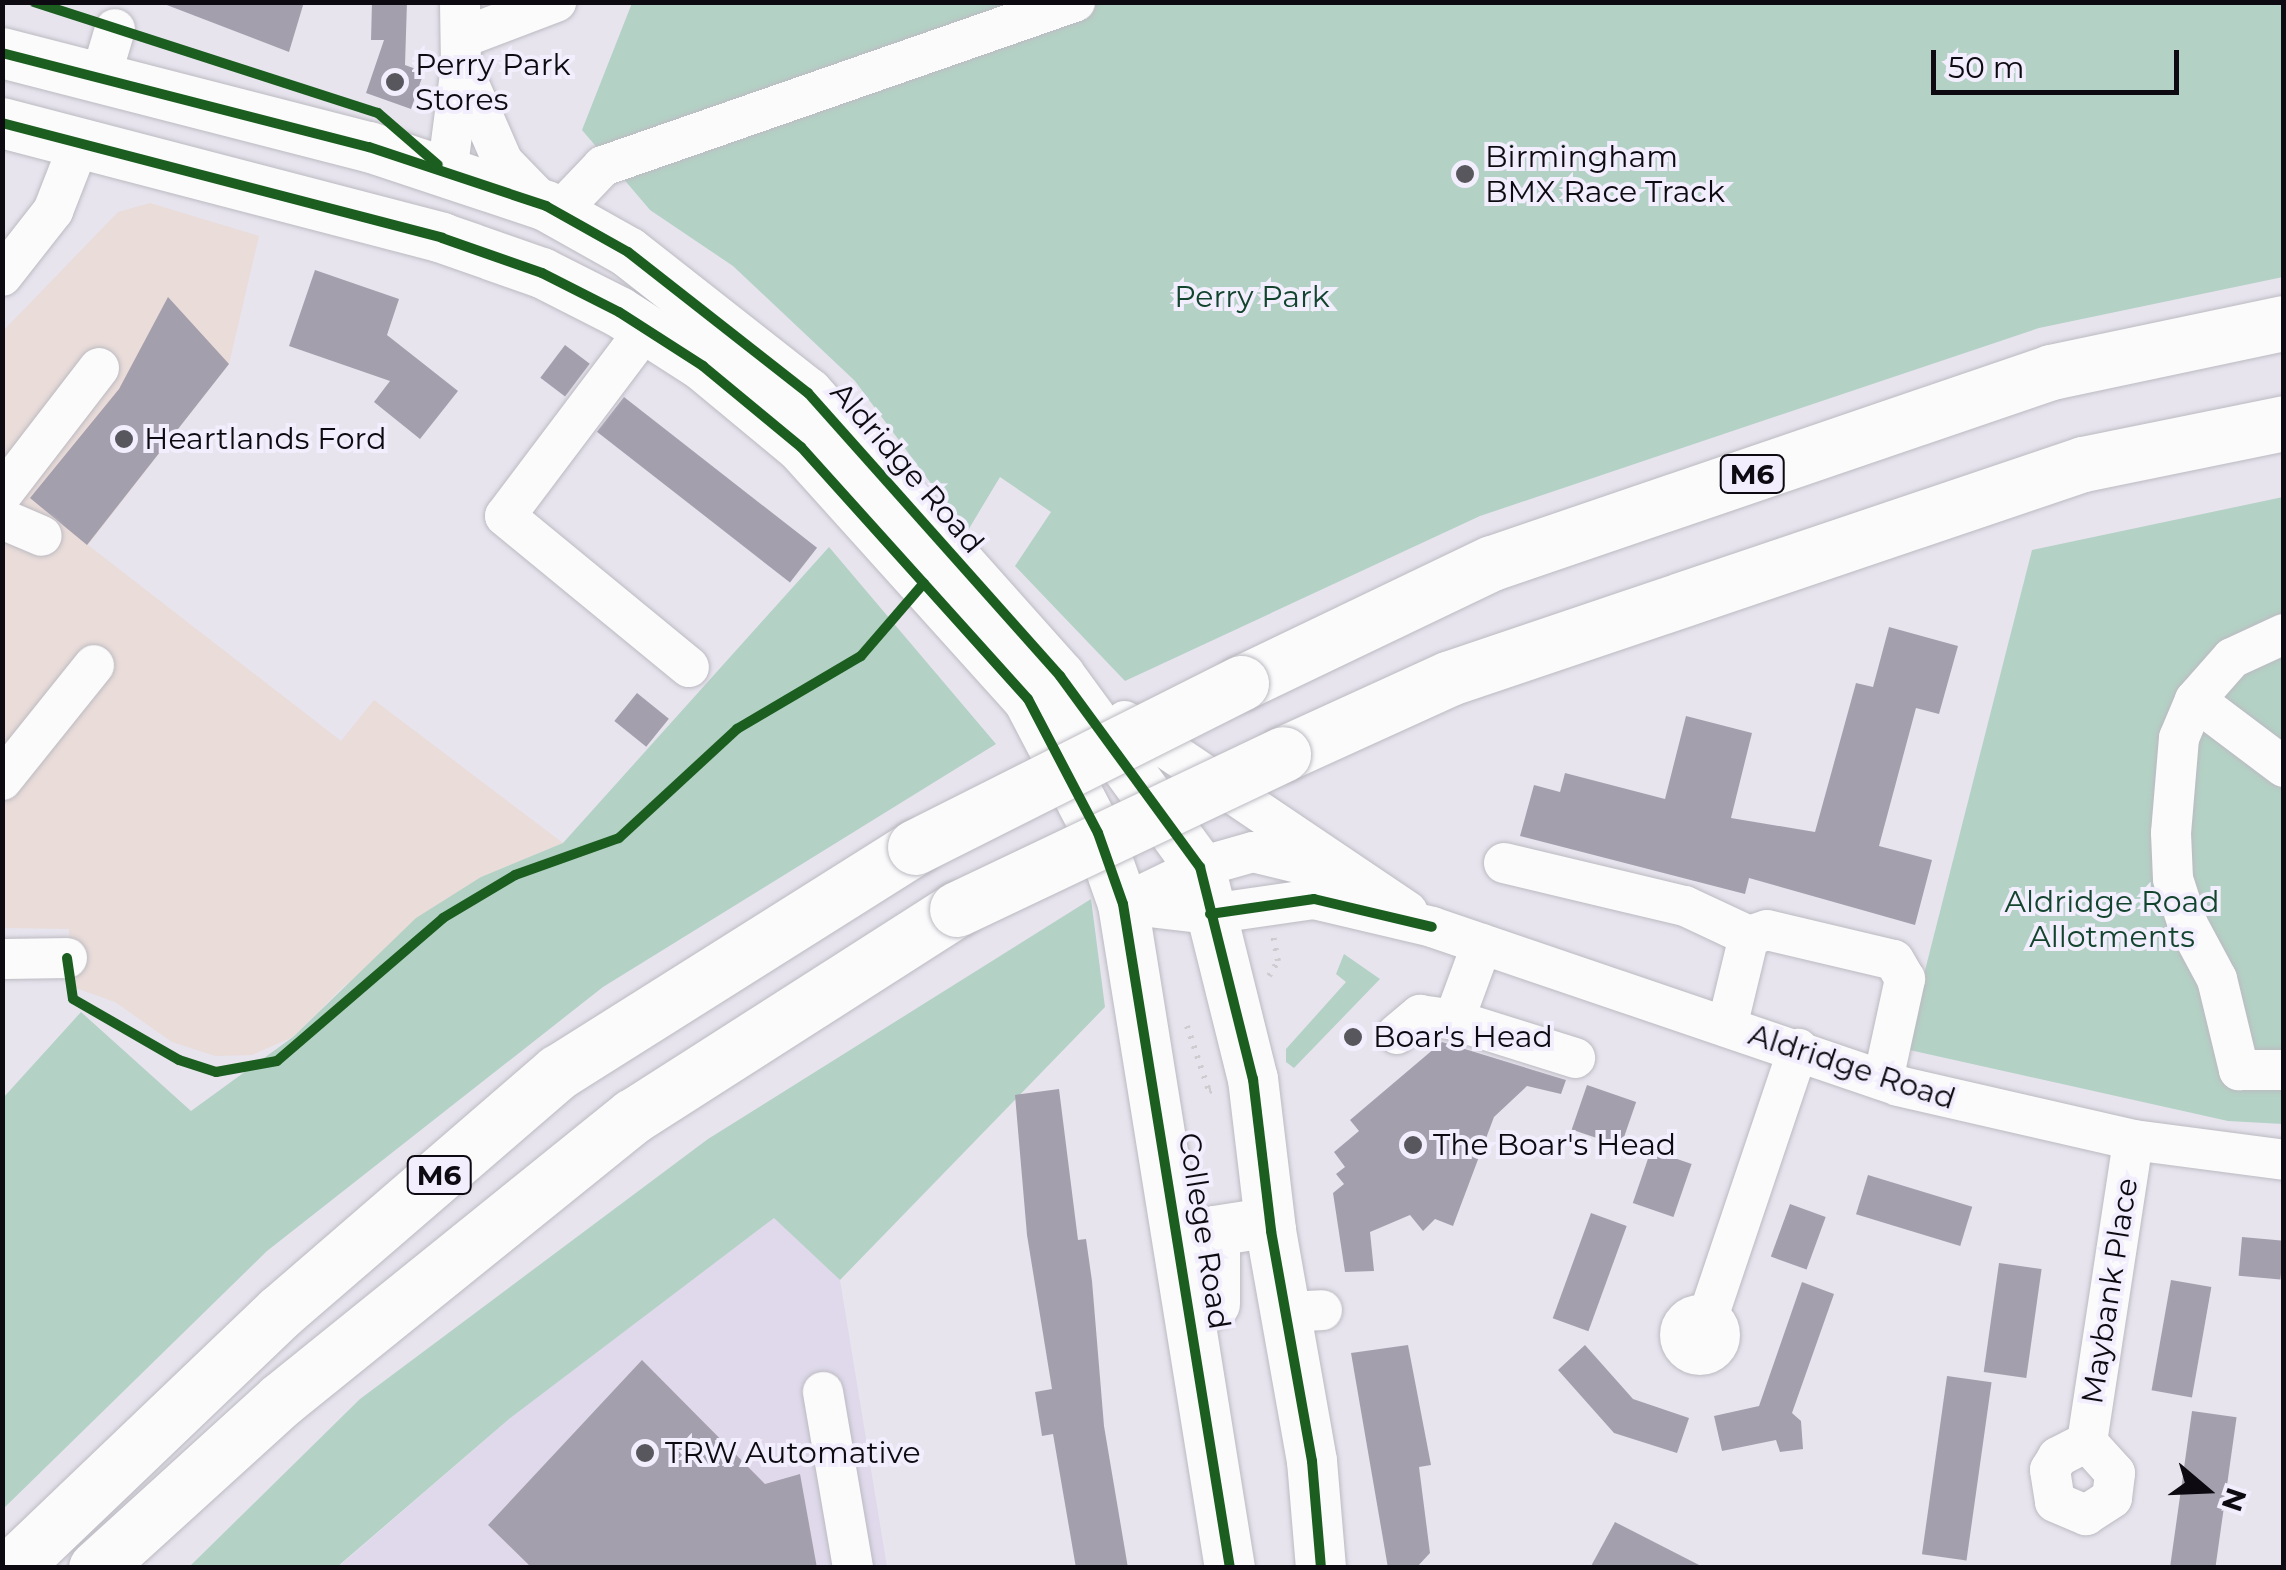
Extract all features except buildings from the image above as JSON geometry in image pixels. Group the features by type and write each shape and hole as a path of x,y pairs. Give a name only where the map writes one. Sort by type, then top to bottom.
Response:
{"highway":[{"name":"M6","path":"12,1568 282,1311 558,1072 916,847 1241,683 1510,556 2051,372 2284,323"},
{"name":"M6","path":"96,1568 282,1399 633,1116 957,909 1450,678 2084,464 2284,422"}],"main road":[{"name":"Aldridge Road","path":"2,52 447,173 552,209 697,300 808,393 1060,676 1205,891"},
{"path":"78,147 100,80"},
{"name":"Aldridge Road","path":"2,123 78,147 442,238 542,273 646,329 703,366 801,447 1028,699 1098,833 1123,904"},
{"path":"447,173 454,201 542,273"},
{"path":"1205,891 1253,1078 1271,1231 1304,1311 1321,1568"},
{"name":"College Road","path":"1123,904 1228,1548"},
{"path":"1228,1548 1214,1234 1254,1225 1271,1231"}],"street":[{"path":"461,35 556,2"},
{"path":"461,35 504,162 552,209 602,166 1075,2"},
{"path":"100,80 116,28"},
{"path":"447,173 461,35"},
{"path":"2,276 53,211 78,147"},
{"path":"646,329 506,516 689,667"},
{"path":"2,494 98,368"},
{"path":"2,519 42,536"},
{"path":"2284,634 2232,658 2195,700 2180,738 2173,879 2188,925 2218,978 2239,1070 2284,1070"},
{"path":"2,780 94,665"},
{"name":"Aldridge Road","path":"1060,676 1432,927"},
{"path":"2195,700 2284,767"},
{"name":"Aldridge Road","path":"1205,891 1253,852 1364,882"},
{"path":"1504,862 1684,906 1749,936 1767,930 1894,960 1905,978 1883,1080"},
{"name":"Aldridge Road","path":"1123,904 1205,891 1314,899 1432,927 1883,1080 2132,1140 2228,1138 2284,1160"},
{"path":"1727,1027 1749,936"},
{"path":"1454,1020 1482,944"},
{"path":"2,959 66,958"},
{"path":"1398,1034 1420,1014 1454,1020 1575,1058"},
{"path":"1708,1317 1798,1049"},
{"name":"Maybank Place","path":"2087,1442 2132,1140"},
{"path":"823,1392 853,1568"}],"shaded area":[{"path":"150,203 259,236 229,364 88,545 341,741 374,700 563,843 481,877 343,987 293,1037 252,1055 215,1056 172,1042 115,1002 70,986 69,929 3,928 2,332 118,212"},
{"path":"774,1217 840,1280 887,1567 337,1568 509,1419"}],"green space":[{"name":"Perry Park","path":"632,3 2283,3 2283,277 2039,328 1480,516 1125,681 1015,566 1051,512 1000,477 967,532 855,381 733,266 650,210 582,130"},
{"name":"Aldridge Road Allotments","path":"2283,497 2283,1124 2228,1121 1905,1049 2032,550"},
{"path":"829,547 996,744 603,987 267,1251 3,1509 3,1098 81,1012 191,1111 293,1037 416,918 481,877 563,843"},
{"path":"1091,899 1105,1007 840,1280 774,1218 509,1419 337,1567 188,1568 360,1399 708,1139"},
{"path":"1344,954 1380,979 1294,1068 1286,1062 1286,1049 1346,982 1336,974"}],"cycle path":[{"path":"34,2 378,113 438,165"},
{"path":"2,53 369,147 546,206 628,252 808,393 1060,676 1200,867 1253,1079 1271,1231 1312,1461 1321,1568"},
{"path":"2,123 442,238 542,273 619,312 703,366 801,447 1028,699 1098,833 1123,904 1230,1568"},
{"path":"67,958 73,999 179,1060 216,1072 277,1061 443,918 515,875 619,838 737,729 861,656 924,583"},
{"path":"1210,914 1314,899 1432,927"}],"place":[{"name":"Perry Park Stores","path":"395,82"},
{"name":"Birmingham BMX Race Track","path":"1465,174"},
{"name":"Heartlands Ford","path":"124,439"},
{"name":"Boar's Head","path":"1353,1037"},
{"name":"The Boar's Head","path":"1413,1145"},
{"name":"TRW Automative","path":"645,1453"}]}
